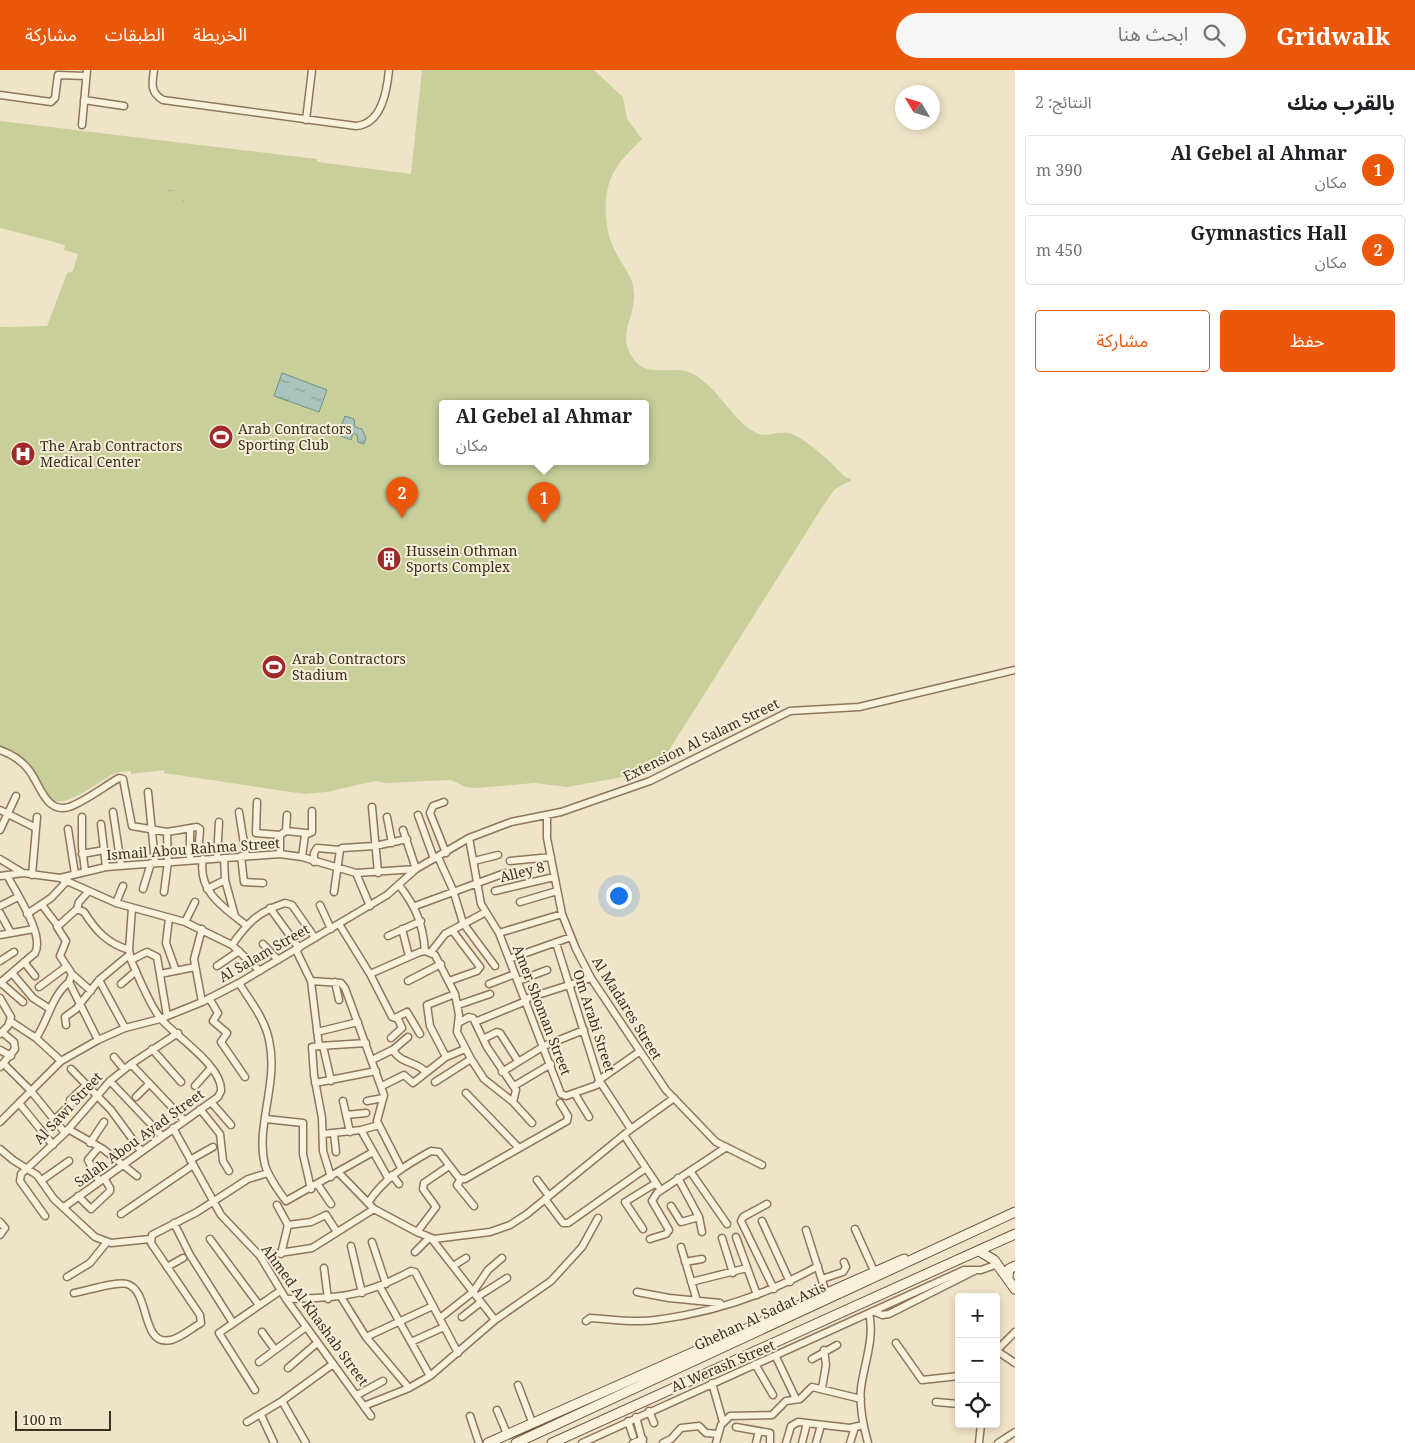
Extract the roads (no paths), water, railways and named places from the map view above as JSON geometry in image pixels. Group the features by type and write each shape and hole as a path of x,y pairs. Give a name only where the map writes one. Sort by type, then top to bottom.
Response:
{"main road":[{"name":"Ghehan Al Sadat Axis","path":"516,1443 1015,1212"},
{"path":"552,1443 1015,1234"},
{"path":"488,1443 919,1252 942,1247"},
{"path":"978,1251 998,1264 1015,1289"},
{"path":"1008,1277 1009,1269 1015,1266"}],"street":[{"path":"154,70 152,87 158,97 163,100 350,126 366,123 385,101 389,70"},
{"path":"306,120 312,70"},
{"path":"0,95 51,102 54,98 57,77 60,74 87,73 82,125"},
{"path":"84,100 124,106"},
{"name":"Extension Al Salam Street","path":"547,816 650,781 790,711 859,707 1015,670"},
{"path":"0,750 20,760 33,776 49,803 59,807 70,807 120,778 125,781 131,824 135,827 167,832 190,828 200,829 199,843"},
{"path":"143,889 153,863 148,792"},
{"path":"0,830 16,796"},
{"path":"257,802 256,833 280,835 286,831 312,832 312,811"},
{"path":"444,802 433,806 430,813 446,853"},
{"path":"372,807 378,873"},
{"path":"0,810 8,812 36,828"},
{"path":"113,812 121,865"},
{"path":"239,812 244,882 263,883"},
{"path":"286,831 287,815"},
{"path":"418,815 436,858 453,890 463,924 495,966"},
{"name":"Al Salam Street","path":"0,1122 61,1061 98,1040 125,1028 164,1017 202,1002 239,983 370,906 399,886 416,869 470,838 511,822 547,816"},
{"name":"Al Madares Street","path":"547,816 550,856 562,914 571,938 591,978 657,1079 674,1098 716,1142 762,1165"},
{"path":"32,875 37,817"},
{"path":"82,817 82,854 85,871"},
{"path":"388,817 392,843"},
{"path":"219,822 220,858 235,916"},
{"path":"101,824 106,867"},
{"path":"190,828 190,860"},
{"path":"68,830 75,874"},
{"path":"403,830 416,869"},
{"path":"164,892 168,862 167,832"},
{"path":"302,857 306,833"},
{"path":"280,835 280,854"},
{"path":"314,862 314,853 317,848 340,850 346,846 376,846 406,838"},
{"path":"370,974 409,956 428,951 440,938 484,913 470,838"},
{"path":"82,854 104,850"},
{"path":"334,892 340,850"},
{"name":"Ismail Abou Rahma Street","path":"63,880 85,871 121,865 280,854 302,857 337,869 356,873 416,869"},
{"path":"474,861 498,854"},
{"path":"510,861 550,856"},
{"path":"0,859 23,873 63,880 116,903 185,922 202,929 232,945 260,971"},
{"path":"203,859 202,880 207,889 220,904 246,925"},
{"path":"23,873 3,876 27,914 38,939 38,948 12,973 1,980 23,1002"},
{"path":"356,873 370,906"},
{"path":"415,906 453,890 505,873"},
{"name":"Alley 8","path":"495,891 554,877"},
{"path":"27,914 42,905 63,880"},
{"path":"207,889 225,880"},
{"path":"116,903 123,886"},
{"path":"399,886 415,906 421,921 428,951 441,964 450,981 458,1005 457,1032 470,1059 484,1079 513,1102 532,1123"},
{"path":"520,902 557,891"},
{"path":"58,926 77,909 79,902 88,892"},
{"path":"0,906 18,897"},
{"path":"185,922 195,902"},
{"path":"232,945 246,925 270,908 285,903 292,905 315,938"},
{"path":"42,905 58,926 57,929 66,941 60,956 72,974 91,991"},
{"path":"320,905 331,929"},
{"path":"132,908 130,955 136,971 164,1017"},
{"path":"270,908 297,949 311,981 317,1032 331,1081"},
{"path":"77,909 84,912 94,928 106,939 130,955"},
{"path":"0,913 11,933"},
{"name":"Amer Shoman Street","path":"484,913 499,933 563,1096 575,1094"},
{"path":"499,933 562,914"},
{"path":"169,918 165,938 176,971"},
{"path":"388,936 421,921"},
{"path":"339,924 370,974 392,1017 397,1017 407,1012 420,1034"},
{"path":"0,935 34,929"},
{"path":"202,929 195,951 195,967 202,1002"},
{"path":"402,929 409,956"},
{"path":"450,981 477,971 480,967 452,930"},
{"path":"509,959 571,938"},
{"name":"Om Arabi Street","path":"556,943 599,1080 631,1129"},
{"path":"263,944 278,960"},
{"path":"217,966 239,951"},
{"path":"0,961 14,952"},
{"path":"66,1025 64,1018 80,1003 99,980 130,955 146,952 157,958"},
{"path":"157,958 169,952"},
{"path":"157,958 164,1017"},
{"path":"24,962 35,976"},
{"path":"408,982 441,964"},
{"path":"39,987 66,966"},
{"path":"160,974 195,967"},
{"path":"518,981 547,970"},
{"path":"121,984 136,971"},
{"path":"12,973 28,989 33,998 50,1009"},
{"path":"36,1038 57,994 68,982 72,974"},
{"path":"490,984 515,974"},
{"path":"475,1022 526,1000 591,978"},
{"path":"99,980 125,1028"},
{"path":"311,981 341,983 345,988 382,1086 383,1098 381,1111 377,1119 401,1168"},
{"path":"68,982 98,1040"},
{"path":"334,982 340,1000"},
{"path":"239,983 266,1028 270,1040 272,1079 263,1148 268,1173 286,1201 311,1189 373,1152"},
{"path":"446,1057 430,1026 427,1005 430,1002 455,994"},
{"path":"458,1005 490,994"},
{"path":"0,998 11,1014 10,1021 1,1033 14,1042 15,1049 2,1066 31,1091 54,1120 66,1131 99,1147 124,1164 137,1176"},
{"path":"209,998 218,1013 213,1020 226,1032 221,1042 245,1077"},
{"name":"Salah Abou Ayad Street","path":"64,1207 218,1097 222,1085 211,1068 164,1017"},
{"path":"391,1038 402,1028 397,1017"},
{"path":"458,1023 471,1017 475,1022 502,1072 514,1086 516,1095 513,1102"},
{"path":"10,1021 36,1038 61,1061"},
{"path":"317,1032 358,1022"},
{"path":"502,1072 544,1046 584,1030"},
{"path":"483,1039 497,1032 500,1033 518,1061"},
{"name":"Al Sawi Street","path":"27,1167 53,1145 110,1081 131,1064 178,1033"},
{"path":"372,1060 393,1050 408,1037"},
{"path":"331,1177 323,1151 322,1118 312,1049 321,1046 366,1043"},
{"path":"382,1086 404,1076 413,1083 446,1057 465,1049"},
{"path":"0,1050 11,1056"},
{"path":"152,1050 181,1082"},
{"path":"393,1050 401,1060 426,1072"},
{"path":"589,1118 575,1094 597,1085 599,1080 639,1052"},
{"path":"114,1057 124,1070"},
{"path":"435,1082 470,1059"},
{"path":"131,1064 184,1120"},
{"path":"514,1086 551,1064"},
{"path":"196,1086 211,1068"},
{"path":"71,1069 85,1086 110,1110 141,1151"},
{"path":"316,1083 376,1071"},
{"path":"110,1081 162,1136"},
{"path":"136,1096 149,1084"},
{"path":"54,1120 85,1086"},
{"path":"466,1094 518,1147"},
{"path":"367,1101 383,1098"},
{"path":"415,1252 430,1238 500,1229 519,1220 631,1129 674,1098"},
{"path":"343,1101 350,1132"},
{"path":"211,1102 232,1125"},
{"path":"19,1103 53,1145"},
{"path":"474,1206 457,1185 461,1179 465,1179 518,1147 567,1121 568,1116 560,1103"},
{"path":"200,1109 220,1134 224,1161 229,1171"},
{"path":"346,1115 366,1113"},
{"path":"266,1119 303,1123 303,1154 311,1189"},
{"path":"90,1143 104,1122"},
{"path":"323,1134 350,1132 379,1125"},
{"name":"Ahmed Al Khashab Street","path":"173,1128 213,1202 230,1226 260,1256 280,1291 371,1416"},
{"path":"361,1130 373,1152 390,1176 399,1184"},
{"path":"334,1134 336,1152"},
{"path":"624,1135 660,1190"},
{"path":"78,1196 91,1208 110,1190 88,1160 99,1147"},
{"path":"120,1214 213,1147"},
{"path":"650,1238 666,1234 669,1230 653,1199 660,1190 725,1148"},
{"path":"0,1149 13,1160 27,1167 42,1180 54,1199 88,1232 107,1242 118,1244 150,1239 152,1235 213,1202 248,1179 268,1173"},
{"path":"368,1203 390,1176 435,1150 439,1152 461,1179"},
{"path":"42,1180 69,1162"},
{"path":"417,1232 436,1207 424,1189 424,1183 449,1166"},
{"path":"27,1167 20,1174 20,1181 45,1216"},
{"path":"537,1180 563,1223 568,1223 646,1168"},
{"path":"690,1171 727,1224"},
{"path":"339,1173 374,1209 430,1238 495,1320"},
{"path":"678,1178 698,1217 702,1232"},
{"path":"643,1229 625,1202 656,1182"},
{"path":"318,1184 331,1204"},
{"path":"767,1204 743,1217 741,1221 774,1289"},
{"path":"277,1205 288,1225 282,1254"},
{"path":"670,1206 681,1222 698,1217"},
{"path":"260,1256 312,1248 374,1209"},
{"path":"288,1225 312,1222 326,1215 337,1232"},
{"path":"364,1406 409,1388 430,1376 495,1320 551,1281 582,1248 598,1218"},
{"path":"762,1221 790,1282"},
{"path":"0,1222 5,1228 0,1235"},
{"path":"174,1223 190,1255 233,1322"},
{"path":"855,1229 874,1272"},
{"path":"806,1230 826,1293"},
{"path":"736,1237 757,1295"},
{"path":"722,1238 733,1273"},
{"path":"74,1293 125,1283 133,1287 139,1294 151,1331 156,1337 163,1340 171,1340 201,1323 202,1318 150,1239"},
{"path":"210,1239 259,1305"},
{"path":"67,1278 90,1263 107,1242"},
{"path":"372,1242 383,1285 400,1322 430,1376"},
{"path":"351,1246 362,1293"},
{"path":"681,1247 697,1301"},
{"path":"167,1266 183,1258"},
{"path":"453,1266 466,1258"},
{"path":"462,1317 477,1297 488,1270 502,1258"},
{"path":"685,1262 702,1259"},
{"path":"822,1279 843,1272 846,1267 844,1262"},
{"name":"Al Werash Street","path":"586,1442 649,1411 755,1364 776,1357 871,1312 882,1315 889,1314 976,1270 998,1264"},
{"path":"586,1320 590,1318 653,1320 726,1304 774,1289 818,1266"},
{"path":"324,1268 328,1299"},
{"path":"691,1282 747,1268"},
{"path":"286,1299 328,1299 362,1293 411,1271 415,1272 458,1353"},
{"path":"440,1318 507,1278"},
{"path":"255,1390 219,1333 280,1291"},
{"path":"638,1292 726,1304"},
{"path":"341,1297 366,1337 409,1388"},
{"path":"366,1337 433,1306"},
{"path":"868,1443 863,1425 861,1399 871,1312"},
{"path":"258,1362 306,1327"},
{"path":"411,1342 444,1327"},
{"path":"262,1332 275,1350"},
{"path":"1000,1347 1015,1332"},
{"path":"288,1368 317,1343"},
{"path":"896,1343 922,1380 955,1376"},
{"path":"812,1358 824,1350 837,1345"},
{"path":"822,1388 826,1365 824,1350"},
{"path":"1000,1354 1015,1363"},
{"path":"776,1357 796,1399"},
{"path":"247,1422 282,1401 333,1364"},
{"path":"755,1364 773,1395"},
{"path":"357,1395 383,1381"},
{"path":"712,1383 723,1422"},
{"path":"518,1385 532,1422"},
{"path":"716,1443 723,1422 734,1415 772,1415 786,1401 802,1398 812,1386 861,1399"},
{"path":"282,1401 306,1443"},
{"path":"936,1402 955,1404"},
{"path":"497,1410 507,1434"},
{"path":"649,1411 654,1423"},
{"path":"261,1414 274,1443"},
{"path":"470,1416 479,1443"},
{"path":"628,1421 633,1439 643,1441 636,1417"},
{"path":"786,1443 791,1426 798,1422 855,1427 863,1425"},
{"path":"802,1443 807,1423"},
{"path":"816,1443 821,1425"},
{"path":"667,1442 678,1429 696,1426 706,1433 718,1434"},
{"path":"736,1427 770,1433 770,1443"},
{"path":"850,1443 855,1427"},
{"path":"979,1443 981,1428"},
{"path":"756,1443 759,1431"},
{"path":"998,1443 1014,1436"}],"water":[{"path":"282,373 327,390 319,412 274,396"},
{"path":"345,416 354,419 355,427 362,429 366,438 364,444 358,442 357,435 353,433 351,440 338,435"}],"place":[{"name":"Arab Contractors Sporting Club","path":"221,437"},
{"name":"The Arab Contractors Medical Center","path":"23,454"},
{"name":"Gymnastics Hall","path":"402,518"},
{"name":"Al Gebel al Ahmar","path":"544,523"},
{"name":"Hussein Othman Sports Complex","path":"389,559"},
{"name":"Arab Contractors Stadium","path":"274,667"}]}
